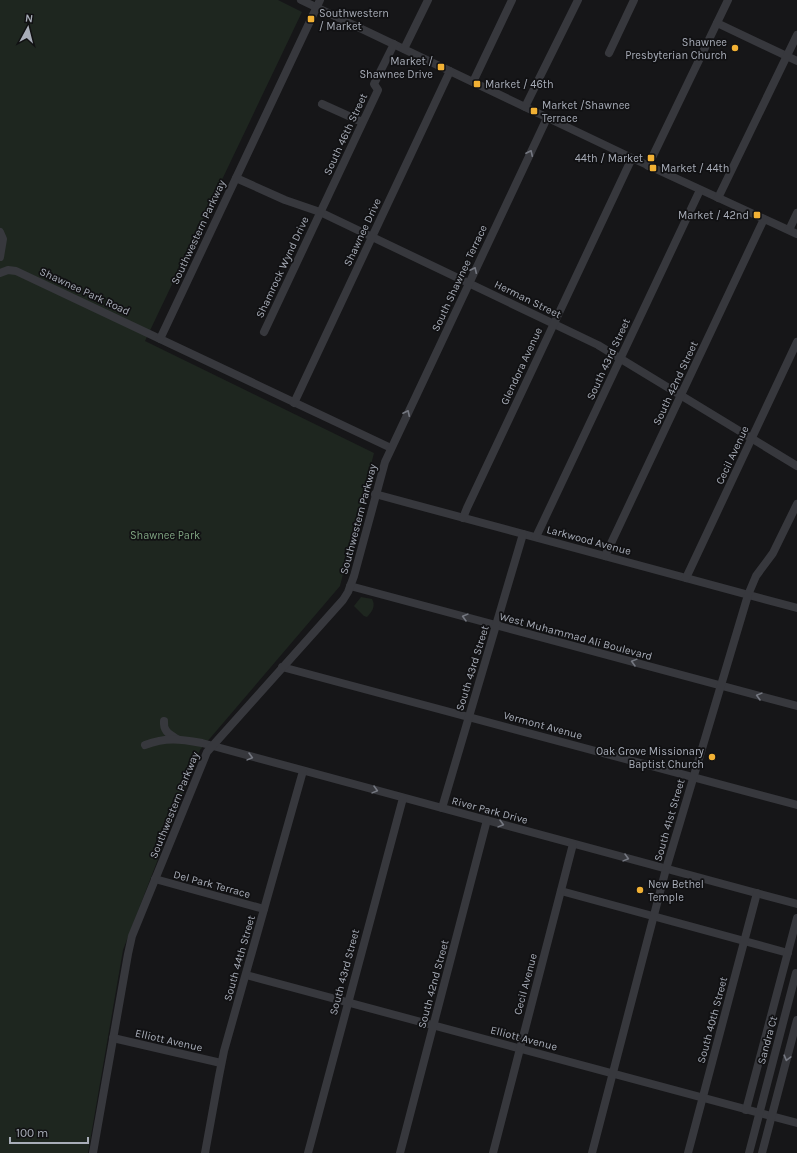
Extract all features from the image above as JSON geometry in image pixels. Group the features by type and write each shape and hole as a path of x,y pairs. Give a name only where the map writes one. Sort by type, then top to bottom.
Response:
{"street":[{"path":"301,0 318,4 404,49 547,118 797,234"},
{"path":"404,49 428,0"},
{"path":"473,82 512,0"},
{"path":"525,107 578,0"},
{"path":"609,53 634,0"},
{"path":"648,166 728,0"},
{"name":"Southwestern Parkway","path":"160,339 318,4"},
{"path":"717,23 797,61"},
{"path":"718,198 797,35"},
{"name":"South 46th Street","path":"320,212 378,90 374,84 394,44"},
{"name":"Shawnee Drive","path":"294,403 450,71"},
{"path":"322,104 362,122"},
{"name":"South Shawnee Terrace","path":"390,448 547,118"},
{"name":"Glendora Avenue","path":"463,518 466,508 632,158"},
{"name":"Herman Street","path":"236,178 285,200 320,212 598,345 797,466"},
{"name":"South 43rd Street","path":"536,537 700,190"},
{"name":"Shamrock Wynd Drive","path":"264,332 320,212"},
{"path":"789,230 797,213"},
{"name":"South 42nd Street","path":"605,556 764,219"},
{"path":"0,232 3,239 0,257"},
{"path":"0,263 2,272"},
{"name":"Shawnee Park Road","path":"2,272 12,270 16,271 160,339"},
{"path":"160,339 390,448"},
{"name":"Cecil Avenue","path":"686,578 797,342"},
{"name":"Southwestern Parkway","path":"92,1153 132,936 207,752 348,592 384,462 390,448"},
{"name":"Larkwood Avenue","path":"375,494 797,608"},
{"name":"South 41st Street","path":"592,1153 666,869 748,595 756,576 773,553 797,504"},
{"name":"South 43rd Street","path":"442,808 523,534"},
{"name":"West Muhammad Ali Boulevard","path":"350,586 797,706"},
{"name":"Vermont Avenue","path":"282,667 797,805"},
{"name":"River Park Drive","path":"164,721 163,726 168,734 178,739"},
{"name":"River Park Drive","path":"145,745 159,740 178,739 212,746 797,904"},
{"name":"South 44th Street","path":"205,1153 221,1063 303,771"},
{"name":"South 43rd Street","path":"308,1153 347,1002 403,798"},
{"name":"South 42nd Street","path":"400,1153 487,820"},
{"name":"Cecil Avenue","path":"493,1153 573,844"},
{"name":"Del Park Terrace","path":"155,879 264,910"},
{"path":"561,891 788,953"},
{"name":"South 40th Street","path":"688,1153 757,893"},
{"path":"746,1110 797,918"},
{"name":"Sandra Ct","path":"749,1153 796,973"},
{"name":"Elliott Avenue","path":"246,975 797,1123"},
{"path":"762,1153 797,1020"},
{"name":"Elliott Avenue","path":"113,1038 221,1063"}],"green space":[{"name":"Shawnee Park","path":"0,0 278,0 302,12 145,341 374,453 340,586 200,750 123,950 88,1153 0,1153"},
{"path":"361,597 372,599 374,604 373,609 367,617 354,606"}],"place":[{"name":"Southwestern / Market","path":"311,19"},
{"name":"Shawnee Presbyterian Church","path":"735,48"},
{"name":"Market / Shawnee Drive","path":"441,67"},
{"name":"Market / 46th","path":"477,84"},
{"name":"Market /Shawnee Terrace","path":"534,111"},
{"name":"44th / Market","path":"651,158"},
{"name":"Market / 44th","path":"653,168"},
{"name":"Market / 42nd","path":"757,215"},
{"name":"Oak Grove Missionary Baptist Church","path":"712,757"},
{"name":"New Bethel Temple","path":"640,890"}]}
